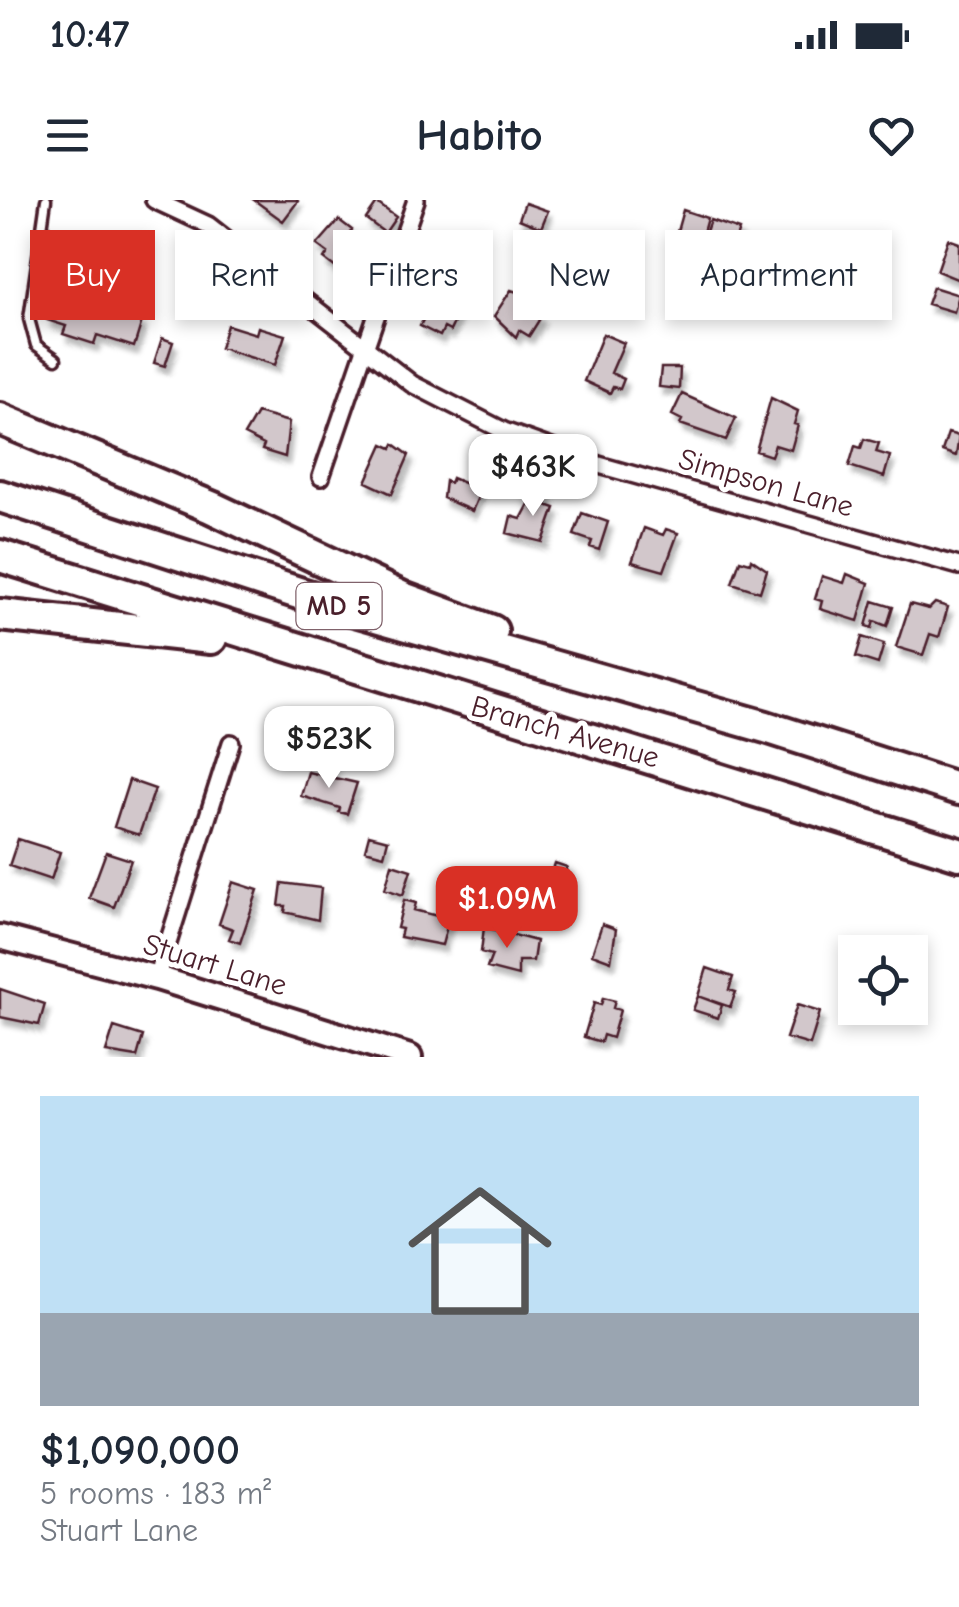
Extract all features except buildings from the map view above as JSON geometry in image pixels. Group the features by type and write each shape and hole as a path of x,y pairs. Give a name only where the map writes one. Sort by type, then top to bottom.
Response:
{"highway":[{"path":"0,419 212,507 402,598 682,703"},
{"name":"Branch Avenue","path":"0,496 320,600 682,703 959,789"},
{"name":"Branch Avenue","path":"0,556 959,854"},
{"path":"0,615 184,632 381,676"}],"street":[{"name":"Simpson Lane","path":"154,200 208,225 412,384 504,431 598,465 959,566"},
{"path":"321,477 416,200"},
{"path":"157,978 231,743"},
{"name":"Stuart Lane","path":"0,937 157,978 410,1057"}],"lane":[{"path":"43,230 46,200"},
{"path":"32,320 30,331 36,345 56,359"}]}
